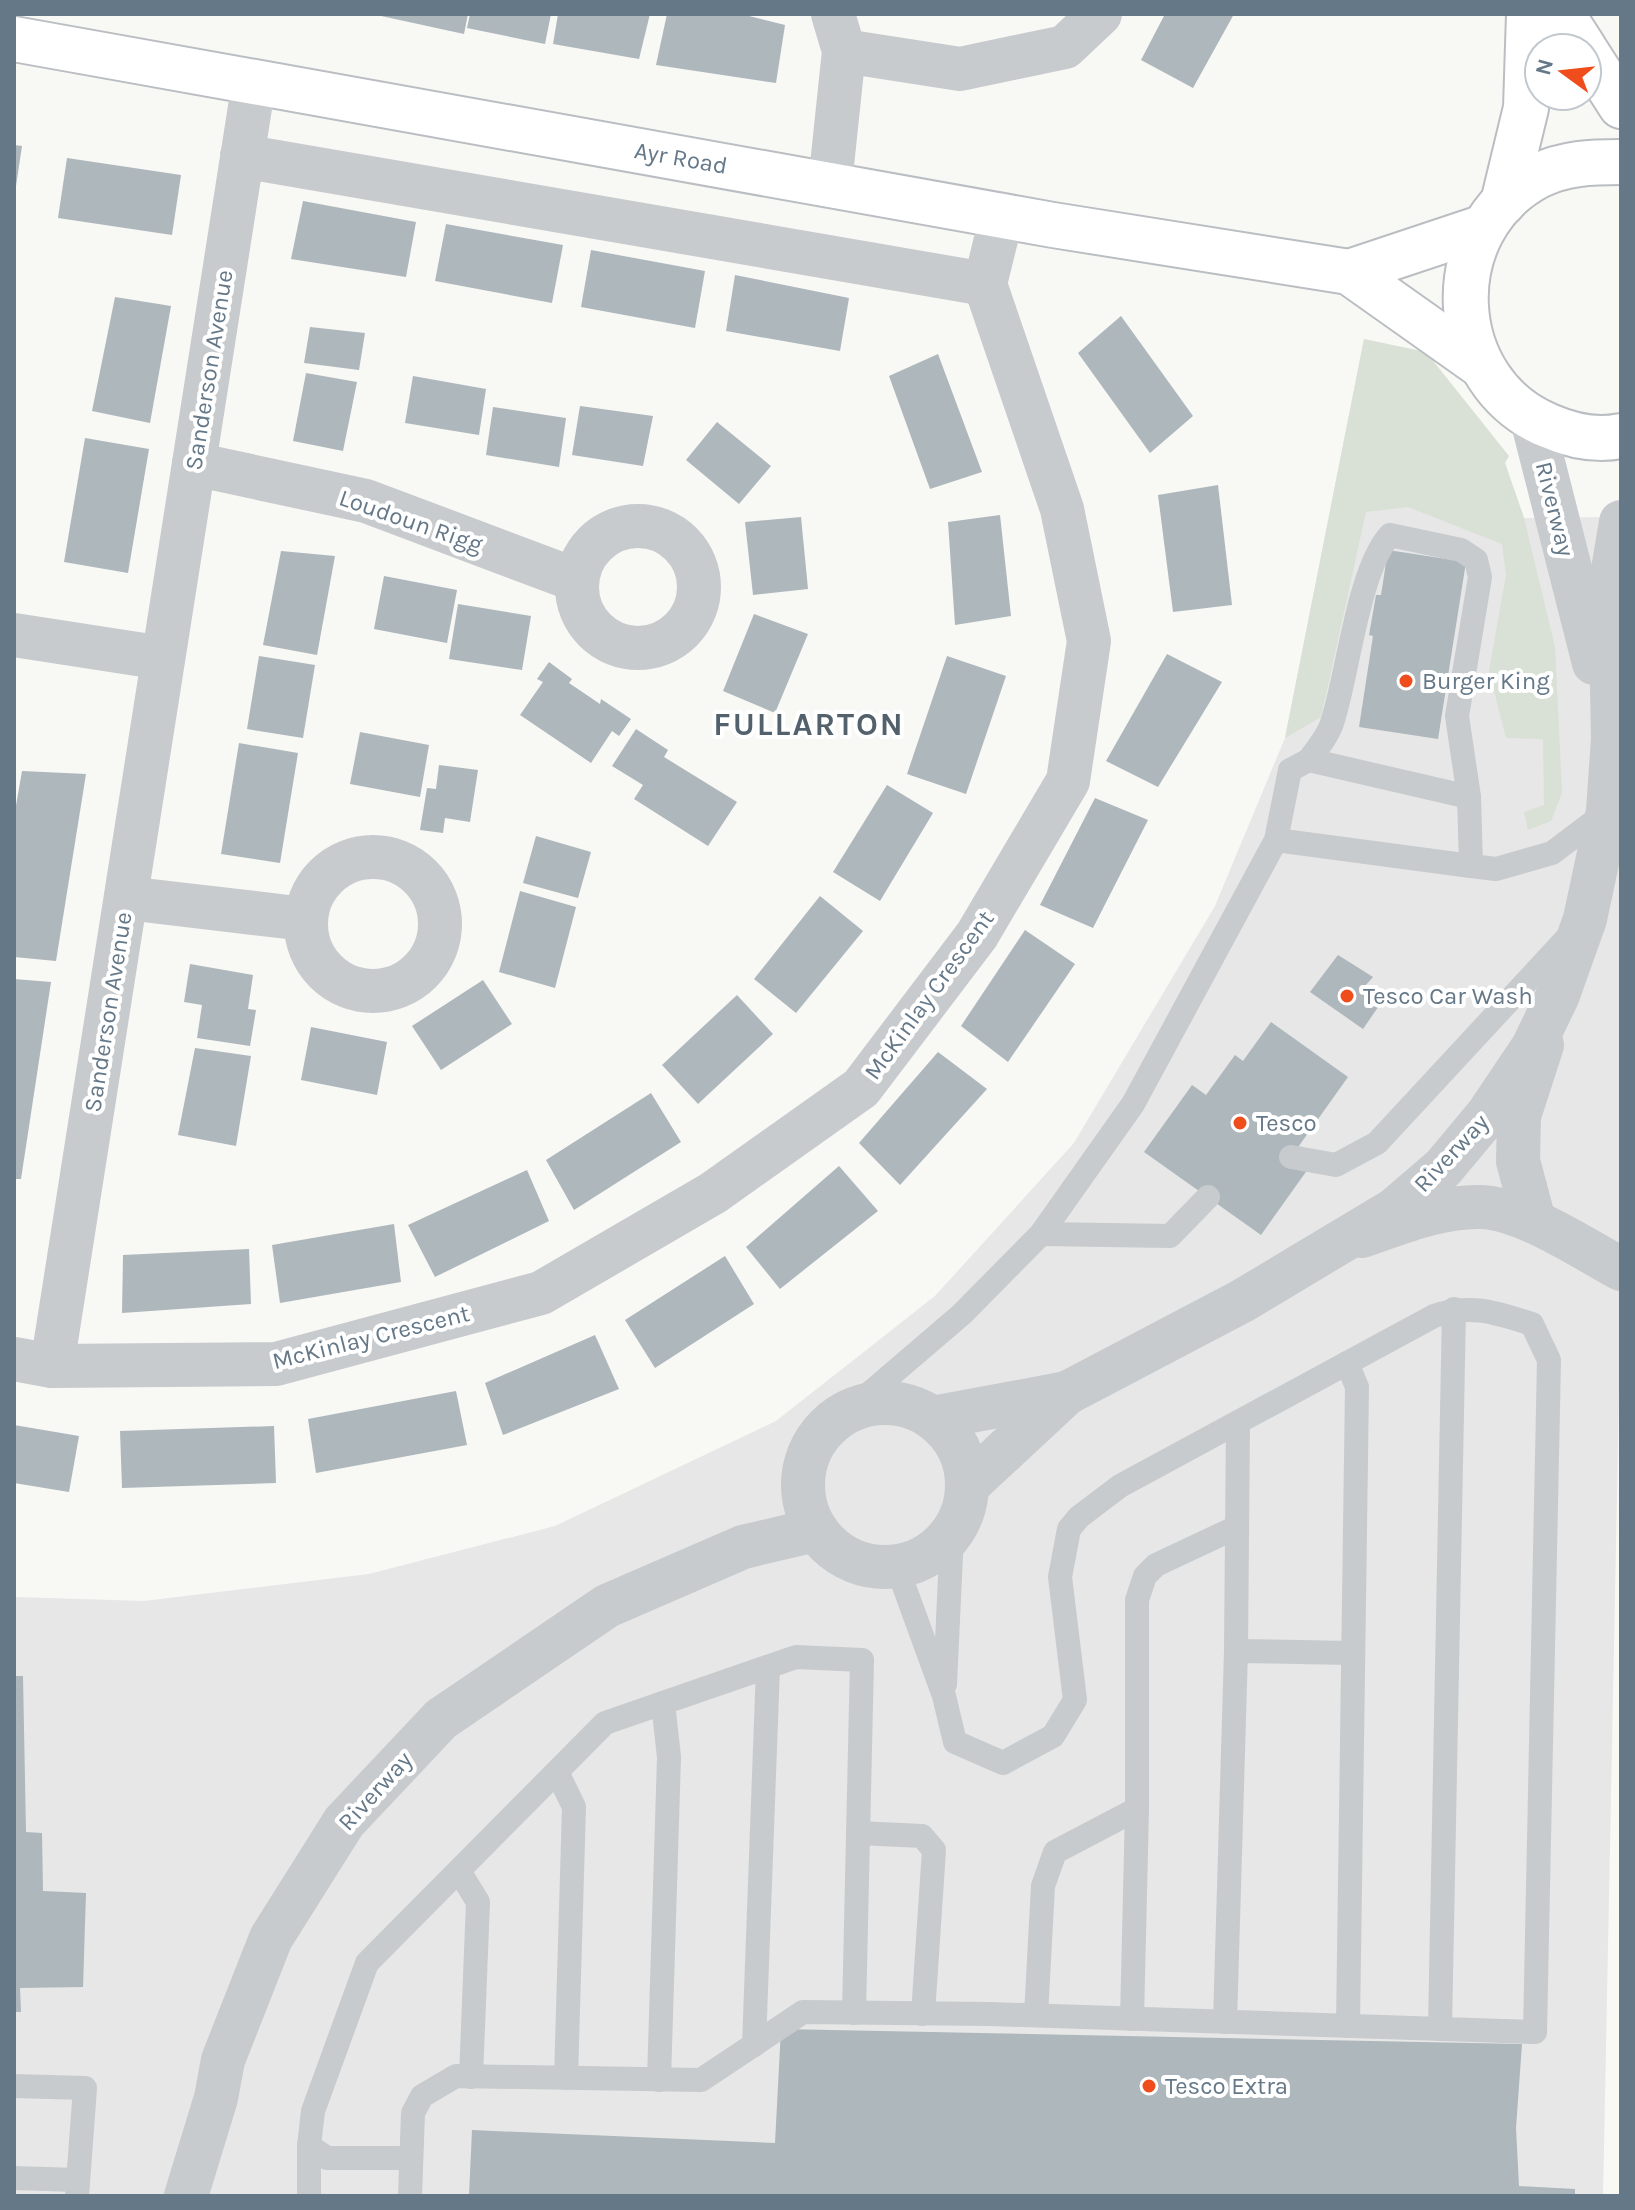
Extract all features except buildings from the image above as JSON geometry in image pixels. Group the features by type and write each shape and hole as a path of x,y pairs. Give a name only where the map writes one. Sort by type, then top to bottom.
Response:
{"main road":[{"path":"1479,364 1465,319 1467,271 1494,215 1526,108 1529,14"},
{"path":"1562,14 1574,32"},
{"name":"Ayr Road","path":"14,39 1053,225 1349,272"},
{"path":"1603,78 1621,106"},
{"path":"1349,272 1494,215 1538,176 1579,162 1621,162"},
{"path":"1349,272 1479,364 1502,395 1532,419 1570,435 1621,436"}],"street":[{"path":"830,184 838,32 960,69 1065,47 1100,14"},
{"name":"Sanderson Avenue","path":"33,1363 126,898 254,82"},
{"path":"242,156 985,284 1002,215"},
{"name":"McKinlay Crescent","path":"33,1363 276,1364 541,1293 713,1193 861,1088 977,935 1068,781 1089,641 1062,509 985,284"},
{"name":"Riverway","path":"1532,419 1613,739"},
{"name":"Loudoun Rigg","path":"194,464 366,501 576,580"},
{"name":"Riverway","path":"967,1486 1067,1393 1242,1301 1394,1210 1443,1168 1495,1103 1533,1047 1558,995 1585,919 1608,811 1613,739 1610,588 1621,522"},
{"path":"14,635 163,658"},
{"path":"126,898 305,919"},
{"path":"1534,1221 1518,1161 1519,1116 1558,995"},
{"path":"1337,1244 1434,1212 1483,1207 1534,1221 1621,1269"},
{"name":"Riverway","path":"933,1418 1067,1393"},
{"path":"877,1403 906,1406 933,1418 953,1439 963,1457 967,1486 962,1514 952,1534 931,1554 897,1567 868,1567 842,1556 808,1510 806,1461 826,1427 850,1410 877,1403"},
{"name":"Riverway","path":"189,2194 216,2098 223,2060 271,1938 344,1822 441,1719 607,1606 743,1547 808,1510"}],"lane":[{"path":"850,1410 962,1314 1041,1234 1133,1104 1276,840 1290,770 1309,760 1331,726 1370,571 1390,535 1461,550 1476,560 1480,577 1457,716 1469,797 1471,866"},
{"path":"1309,760 1469,797"},
{"path":"1276,840 1496,869 1552,853 1608,811"},
{"path":"1291,1157 1336,1165 1377,1143 1585,919"},
{"path":"1041,1234 1170,1236 1208,1197"},
{"path":"1440,2029 1454,1309"},
{"path":"410,2196 413,2113 422,2096 456,2076 701,2080 803,2012 1036,2015 1535,2032 1549,1360 1532,1324 1491,1312 1454,1309 1434,1316 1120,1486 1079,1517 1069,1529 1060,1577 1075,1700 1053,1736 1003,1763 955,1742 944,1696 897,1567"},
{"path":"1347,1363 1357,1387 1348,2026"},
{"path":"1225,2022 1236,1651 1238,1424"},
{"path":"1132,2019 1137,1809 1137,1600 1145,1576 1156,1565 1237,1527"},
{"path":"944,1696 952,1534"},
{"path":"1236,1651 1352,1653"},
{"path":"309,2196 313,2111 367,1963 605,1723 796,1657 862,1660 854,2013"},
{"path":"754,2045 768,1667"},
{"path":"659,2080 669,1757 663,1703"},
{"path":"557,1772 574,1807 566,2078"},
{"path":"1036,2015 1043,1886 1055,1852 1137,1809"},
{"path":"858,1833 922,1836 934,1850 923,2014"},
{"path":"459,1871 478,1902 471,2077"},
{"path":"14,2086 85,2088 78,2188 14,2178"},
{"path":"309,2146 327,2158 411,2158"}],"shaded area":[{"path":"1364,339 1505,463 1524,518 1621,517 1621,1293 1603,2196 14,2196 14,1597 144,1601 369,1574 555,1526 776,1421 935,1296 1074,1143 1215,906 1285,738"},
{"path":"1364,339 1426,352 1509,456 1505,463 1524,518 1555,647 1562,793 1551,821 1528,830 1524,812 1544,805 1543,739 1506,738 1489,671 1506,575 1502,544 1408,507 1366,512 1321,717 1285,738"}],"place":[{"name":"Burger King","path":"1406,681"},
{"name":"Tesco Car Wash","path":"1347,996"},
{"name":"Tesco","path":"1240,1123"},
{"name":"Tesco Extra","path":"1149,2086"}],"district":[{"name":"FULLARTON","path":"809,724"}]}
